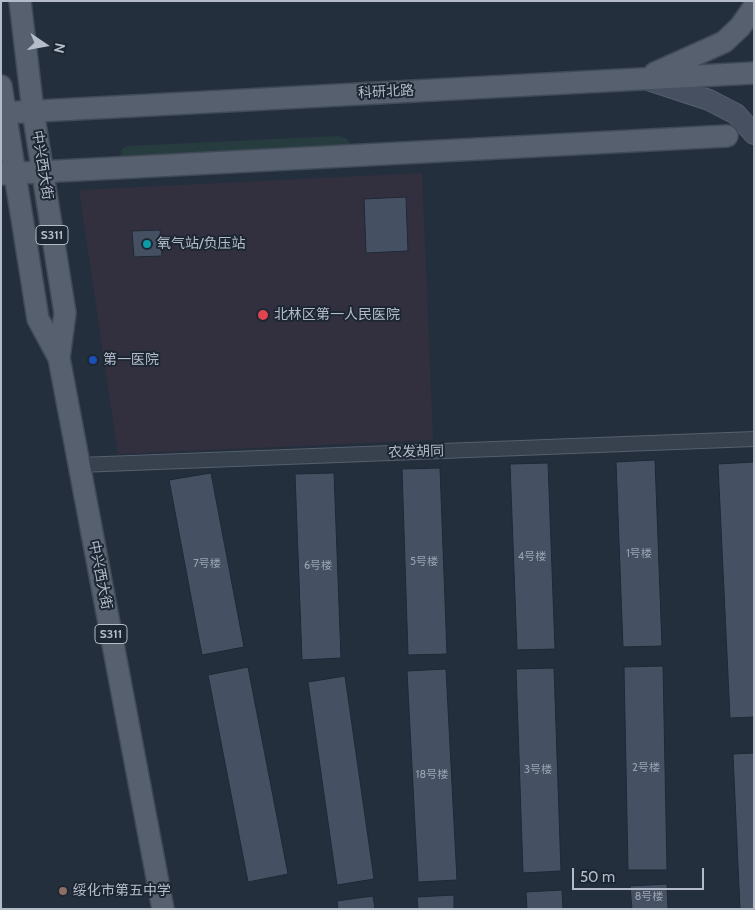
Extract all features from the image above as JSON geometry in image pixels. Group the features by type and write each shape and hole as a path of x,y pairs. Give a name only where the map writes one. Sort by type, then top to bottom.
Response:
{"main road":[{"name":"中兴西大街","path":"20,1 14,112 8,174 38,319 59,358 163,909"},
{"path":"644,78 724,42 740,27 754,7"},
{"name":"科研北路","path":"14,112 754,73"},
{"path":"644,78 708,100 736,114 754,134"},
{"name":"中兴西大街","path":"1,86 43,172 65,313 59,358"},
{"path":"8,174 728,136"}],"street":[{"name":"农发胡同","path":"79,465 754,439"}],"shaded area":[{"name":"北林区第一人民医院","path":"422,173 433,440 118,454 79,190"}],"green space":[{"path":"340,136 347,139 349,143 347,147 123,160 120,156 122,149 127,146"}],"building":[{"path":"406,197 408,251 366,253 364,199"},
{"name":"氧气站/负压站","path":"160,230 162,256 134,257 132,231"},
{"path":"655,460 662,646 623,647 616,462"},
{"path":"754,462 754,717 730,718 718,464"},
{"path":"548,463 555,649 517,650 510,464"},
{"path":"440,468 447,654 408,655 402,469"},
{"path":"211,473 244,647 202,655 169,480"},
{"path":"334,473 341,658 302,660 295,474"},
{"path":"663,666 667,870 628,870 624,667"},
{"path":"248,667 288,874 248,882 208,675"},
{"path":"554,668 561,871 523,873 516,669"},
{"path":"446,669 457,880 418,882 407,671"},
{"path":"345,676 374,879 337,885 308,682"},
{"path":"754,753 754,909 740,909 733,754"},
{"path":"667,884 668,909 632,909 630,886"},
{"path":"562,890 563,909 527,909 526,892"},
{"path":"454,895 454,909 418,909 417,897"},
{"path":"373,896 375,909 338,909 337,901"}],"place":[{"name":"氧气站/负压站","path":"147,244"},
{"name":"北林区第一人民医院","path":"263,315"},
{"name":"第一医院","path":"93,360"},
{"name":"绥化市第五中学","path":"63,891"}]}
